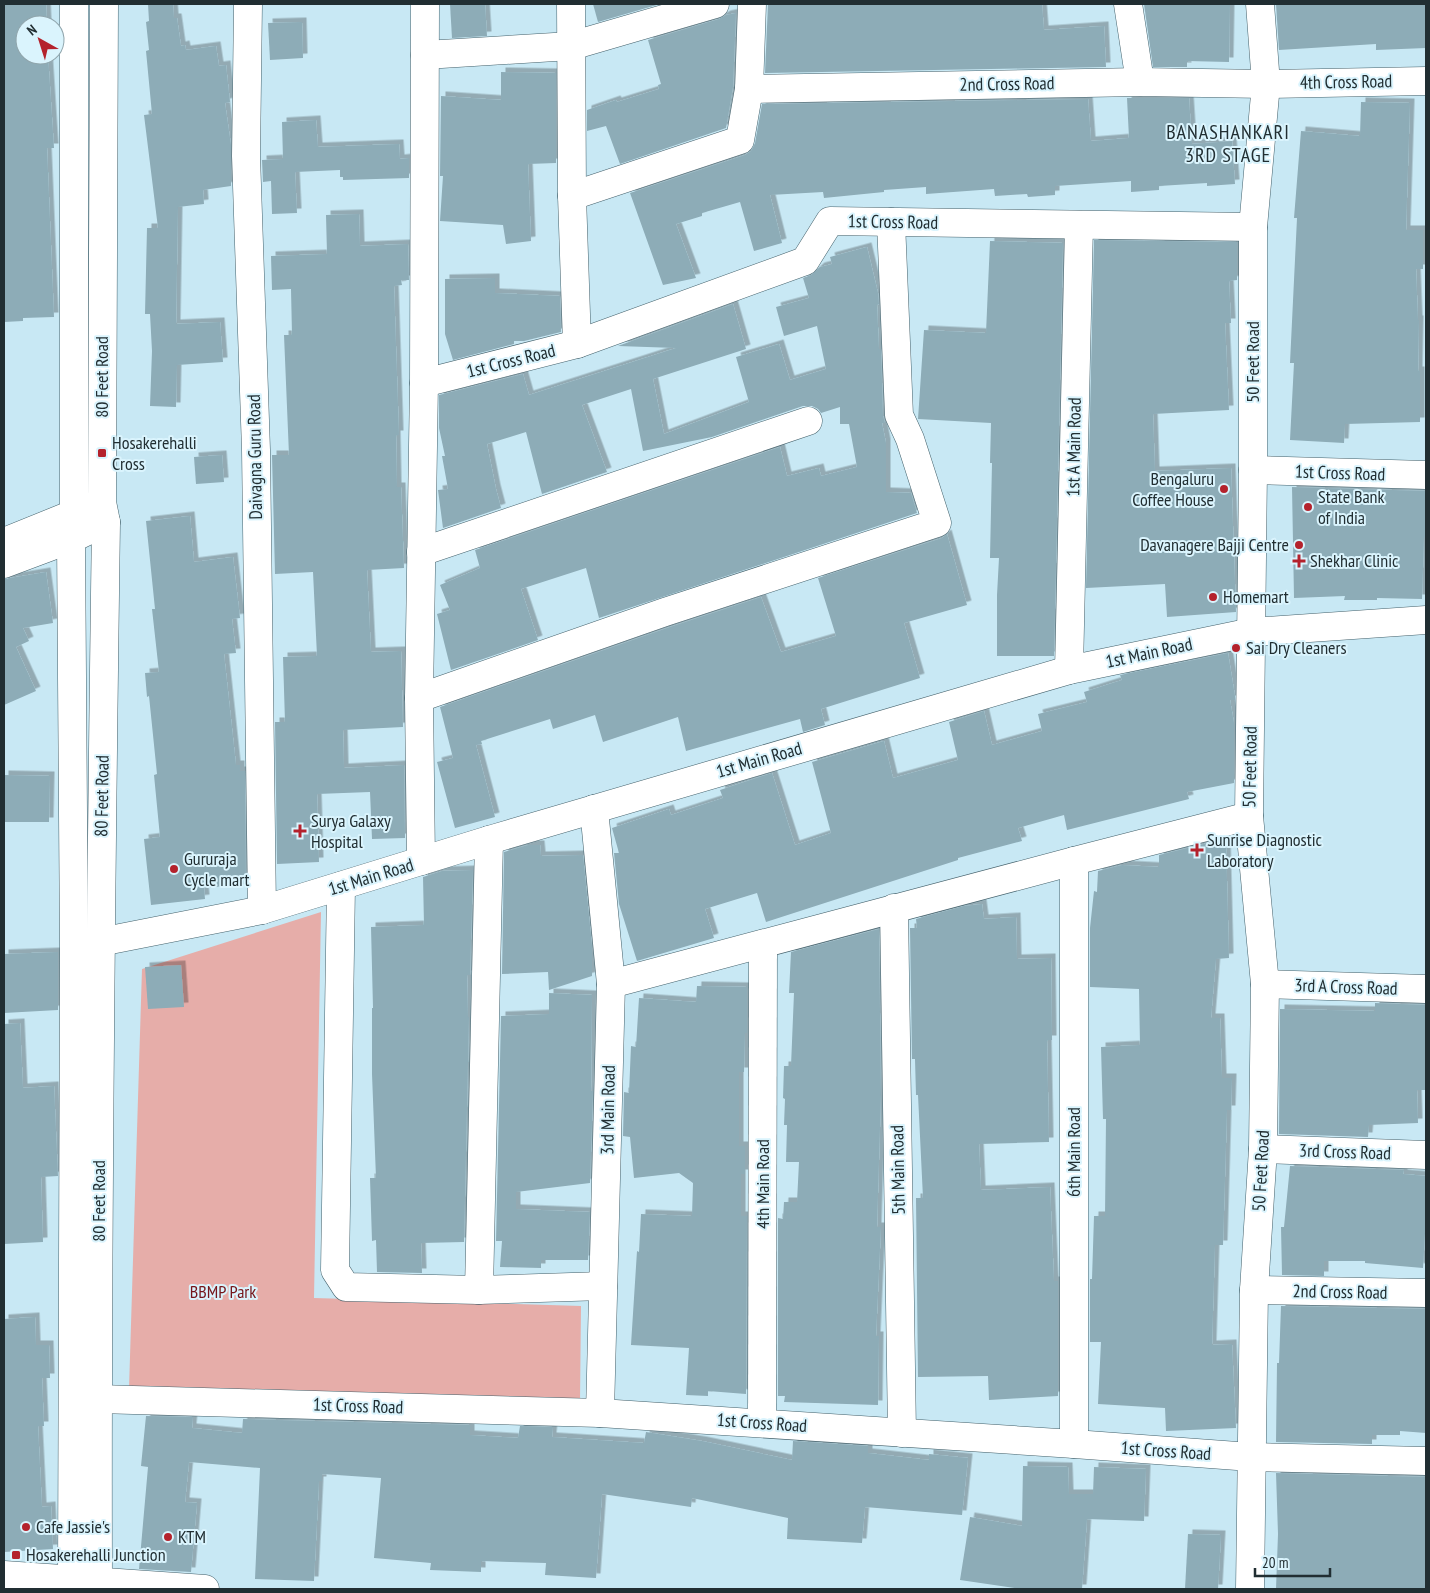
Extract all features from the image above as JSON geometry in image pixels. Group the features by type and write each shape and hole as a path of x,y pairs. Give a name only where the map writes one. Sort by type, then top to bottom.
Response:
{"street":[{"name":"80 Feet Road","path":"74,4 72,527 74,951 86,1585"},
{"name":"80 Feet Road","path":"86,1585 98,1399 104,512 104,4"},
{"name":"Daivagna Guru Road","path":"248,4 246,156 256,450 262,910"},
{"path":"421,861 419,698 424,383 425,4"},
{"path":"571,4 572,196 577,344"},
{"path":"424,55 571,46 715,4"},
{"path":"572,196 740,140 749,88 752,4"},
{"path":"1128,4 1140,82"},
{"name":"50 Feet Road","path":"1250,1589 1254,1290 1263,1149 1265,984 1250,816 1253,227 1266,84 1260,4"},
{"name":"4th Cross Road","path":"1266,84 1426,81"},
{"name":"2nd Cross Road","path":"749,88 1140,82 1266,84"},
{"name":"1st Cross Road","path":"424,383 577,344 804,261 830,222 1253,227"},
{"path":"419,698 665,612 937,523 910,439 899,414 891,222"},
{"name":"1st A Main Road","path":"1069,670 1079,225"},
{"path":"422,552 808,421"},
{"name":"1st Cross Road","path":"1253,470 1426,475"},
{"path":"4,564 104,512"},
{"path":"4,542 72,527"},
{"name":"1st Main Road","path":"74,951 100,942 262,910 489,840 1069,670 1252,632 1426,620"},
{"name":"3rd Main Road","path":"594,809 611,984 600,1413"},
{"path":"611,984 1074,860 1250,816"},
{"path":"479,1290 489,840"},
{"name":"6th Main Road","path":"1074,860 1074,1444"},
{"path":"340,886 334,1270 346,1287 479,1290 603,1286"},
{"name":"5th Main Road","path":"894,908 902,1433"},
{"name":"4th Main Road","path":"762,1423 763,944"},
{"name":"3rd A Cross Road","path":"1265,984 1426,989"},
{"name":"3rd Cross Road","path":"1263,1149 1426,1155"},
{"name":"2nd Cross Road","path":"1254,1290 1426,1293"},
{"name":"1st Cross Road","path":"98,1399 600,1413 1251,1457 1426,1461"},
{"path":"4,1575 86,1585 205,1589"}],"green space":[{"name":"BBMP Park","path":"321,912 314,1298 581,1306 580,1401 129,1389 142,969"}],"building":[{"path":"4,4 46,4 47,15 15,15 15,65 49,65 54,148 47,148 54,317 23,318 23,321 4,322"},
{"path":"148,4 173,4 174,18 177,18 181,46 185,45 186,50 216,46 219,66 226,65 230,102 225,103 231,145 231,186 203,190 204,204 178,207 176,324 220,322 223,362 177,365 176,407 150,406 152,351 150,314 145,314 147,228 158,228 144,115 152,114 146,51 149,50 146,22 149,21"},
{"path":"450,4 485,4 487,36 452,38"},
{"path":"593,4 660,4 598,22"},
{"path":"768,4 1042,4 1044,30 1104,26 1106,67 765,73"},
{"path":"1144,4 1230,4 1229,62 1187,61 1187,67 1153,67"},
{"path":"1276,4 1426,4 1426,48 1376,50 1376,44 1279,50"},
{"path":"736,13 733,87 726,128 620,164 606,126 587,131 587,110 659,89 658,85 661,84 648,40"},
{"path":"302,22 303,58 270,60 268,23"},
{"path":"501,72 556,73 556,163 528,164 531,241 506,244 503,225 440,221 443,176 440,176 441,96 501,100"},
{"path":"1127,98 1189,98 1192,144 1232,141 1235,184 1207,186 1207,183 1159,186 1159,190 1131,192 1131,181 1055,186 1055,195 1028,197 1027,194 995,196 994,189 926,194 926,187 884,190 884,192 824,198 823,192 770,195 782,243 754,251 740,202 702,213 702,216 676,224 696,278 663,285 630,193 745,155 751,151 755,143 762,104 1088,99 1091,141 1129,138"},
{"path":"1361,102 1410,103 1406,230 1423,230 1423,269 1416,269 1419,320 1420,422 1345,424 1344,443 1290,440 1294,363 1290,363 1297,218 1294,218 1301,131 1360,136"},
{"path":"316,120 318,147 399,144 400,159 409,158 409,178 343,180 343,177 340,177 340,170 295,172 297,213 272,214 271,181 263,182 262,160 283,159 282,122"},
{"path":"359,214 360,246 408,244 409,280 401,280 402,285 394,286 399,435 396,435 397,487 401,487 404,568 367,570 371,652 401,651 403,727 343,730 344,768 404,765 405,838 372,839 370,792 317,794 319,862 277,864 275,722 285,722 283,657 317,656 313,572 275,574 272,455 289,455 284,335 292,335 291,289 272,290 271,256 327,254 326,215"},
{"path":"1094,240 1237,242 1237,280 1229,281 1231,323 1225,323 1229,410 1153,414 1155,471 1231,468 1236,612 1167,617 1165,584 1086,588"},
{"path":"990,241 1063,243 1054,656 997,656 999,558 990,558 991,423 918,419 924,330 986,333"},
{"path":"867,247 879,304 877,305 879,349 881,349 883,416 885,423 882,423 886,443 886,492 911,493 917,513 599,618 586,568 521,589 538,640 451,670 437,614 450,610 440,585 480,568 475,550 780,447 787,476 819,468 821,476 857,467 849,424 840,424 840,407 821,413 812,406 803,406 712,437 643,451 631,389 582,405 607,472 542,494 526,432 487,444 501,508 443,528 438,490 448,489 442,456 445,456 439,428 439,395 523,374 529,395 676,348 618,346 733,304 746,349 653,379 664,434 749,402 736,357 779,344 790,380 826,369 817,326 784,336 776,307 809,298 803,278 811,275 820,267 832,264 830,257"},
{"path":"495,278 495,293 560,296 561,332 524,341 514,341 514,344 453,360 445,334 445,279"},
{"path":"222,455 224,482 196,484 194,457"},
{"path":"1292,487 1426,491 1426,537 1424,537 1422,599 1377,598 1377,600 1344,600 1345,596 1294,598"},
{"path":"190,516 194,562 233,557 240,618 232,619 236,653 224,654 236,765 240,765 240,771 245,771 246,884 204,888 205,899 151,905 144,839 160,837 154,775 157,774 145,673 159,672 152,609 155,609 146,521"},
{"path":"947,534 967,605 904,623 920,678 821,709 825,725 803,732 800,719 686,751 678,717 603,742 595,715 553,729 550,719 481,741 482,744 476,745 495,817 455,828 437,762 453,758 440,707 761,597 781,652 836,636 818,578 942,538"},
{"path":"46,572 53,623 23,628 29,641 16,647 36,691 4,705 4,579"},
{"path":"1228,653 1235,696 1235,700 1230,700 1234,723 1234,783 1187,792 1189,799 1067,830 1064,815 1018,828 1022,841 958,858 958,860 766,922 757,893 705,909 714,938 637,961 619,904 614,853 619,853 612,828 669,809 671,815 723,798 720,790 772,773 795,845 831,833 812,762 884,741 893,778 958,760 949,722 984,711 992,745 1042,731 1038,714 1087,702 1084,692 1122,680 1120,675"},
{"path":"4,775 50,776 49,822 4,822"},
{"path":"1216,841 1226,841 1229,958 1216,959 1211,1018 1220,1018 1222,1078 1232,1078 1231,1110 1227,1110 1223,1245 1215,1245 1212,1345 1232,1344 1236,1428 1166,1431 1165,1408 1098,1404 1101,1342 1090,1342 1090,1279 1092,1279 1094,1216 1105,1216 1106,1119 1103,1119 1101,1047 1140,1045 1139,989 1090,987 1090,928 1094,891 1097,892 1098,871 1122,865 1159,867 1159,855"},
{"path":"528,845 540,845 541,856 583,855 592,946 592,976 549,990 548,972 502,974 504,852"},
{"path":"473,870 470,975 467,975 469,1017 464,1242 421,1243 422,1273 377,1272 376,1240 372,1241 370,1178 376,1178 372,1074 371,927 424,925 423,877 442,871"},
{"path":"982,904 984,919 1016,917 1017,959 1051,958 1052,1040 1047,1040 1049,1142 979,1144 981,1190 1050,1187 1054,1281 1058,1281 1058,1396 989,1400 988,1376 918,1377 916,1198 923,1198 918,1095 916,1095 915,1059 912,1059 910,928 917,928 916,919 964,906"},
{"path":"879,929 881,1094 877,1227 881,1227 876,1336 879,1336 878,1405 784,1402 785,1396 778,1396 778,1218 783,1219 784,1202 797,1202 799,1162 786,1162 787,1125 784,1125 784,1066 791,1066 794,993 789,993 791,952"},
{"path":"58,952 58,1010 4,1013 4,954"},
{"path":"181,965 184,1007 148,1009 145,967"},
{"path":"697,986 747,987 747,1033 745,1033 744,1072 739,1072 739,1146 745,1146 745,1174 741,1174 741,1216 747,1216 746,1394 708,1391 708,1396 686,1395 689,1348 631,1345 641,1214 692,1216 693,1183 679,1173 634,1178 630,1137 623,1136 624,1092 629,1093 631,1046 636,1047 639,998 696,1002"},
{"path":"549,993 592,995 591,1091 593,1091 590,1183 516,1192 516,1209 590,1212 588,1260 541,1260 541,1268 500,1267 502,1241 496,1241 501,1016 549,1014"},
{"path":"1375,1003 1426,1005 1426,1090 1417,1090 1418,1123 1369,1125 1368,1137 1279,1134 1280,1009 1375,1011"},
{"path":"20,1023 23,1088 54,1086 58,1176 41,1177 43,1242 4,1244 4,1024"},
{"path":"1290,1166 1404,1170 1403,1174 1426,1176 1423,1268 1365,1263 1365,1261 1324,1261 1324,1276 1282,1275 1281,1227 1284,1227"},
{"path":"1281,1306 1426,1309 1426,1433 1400,1431 1400,1435 1372,1435 1372,1444 1276,1442 1277,1363 1279,1363"},
{"path":"35,1317 36,1345 49,1345 50,1378 42,1378 44,1426 38,1426 42,1507 51,1506 53,1549 4,1552 4,1319"},
{"path":"146,1416 193,1417 192,1428 242,1433 243,1419 470,1425 470,1435 518,1438 520,1426 553,1427 552,1437 644,1443 646,1432 702,1441 792,1460 793,1441 868,1446 868,1453 929,1460 929,1454 968,1458 962,1515 865,1507 862,1543 787,1539 788,1518 692,1498 691,1507 602,1494 596,1578 545,1575 546,1563 481,1561 481,1572 430,1570 431,1563 374,1558 381,1478 322,1474 322,1481 319,1481 314,1581 255,1579 260,1468 189,1462 185,1502 197,1503 191,1572 139,1569 148,1467 141,1466"},
{"path":"1023,1466 1068,1467 1069,1494 1093,1494 1094,1467 1146,1469 1144,1521 1087,1519 1082,1589 1022,1589 960,1580 970,1517 1022,1526"},
{"path":"1276,1473 1426,1477 1426,1589 1276,1589 1278,1534"},
{"path":"1188,1534 1221,1535 1218,1589 1185,1589"}],"place":[{"name":"Hosakerehalli Cross","path":"102,453"},
{"name":"Bengaluru Coffee House","path":"1224,489"},
{"name":"State Bank of India","path":"1308,507"},
{"name":"Davanagere Bajji Centre","path":"1299,545"},
{"name":"Shekhar Clinic","path":"1299,561"},
{"name":"Homemart","path":"1213,597"},
{"name":"Sai Dry Cleaners","path":"1236,648"},
{"name":"Surya Galaxy Hospital","path":"300,831"},
{"name":"Sunrise Diagnostic Laboratory","path":"1197,850"},
{"name":"Gururaja Cycle mart","path":"174,869"},
{"name":"Cafe Jassie's","path":"26,1527"},
{"name":"KTM","path":"168,1537"},
{"name":"Hosakerehalli Junction","path":"16,1555"}],"district":[{"name":"BANASHANKARI 3RD STAGE","path":"1228,144"}]}
